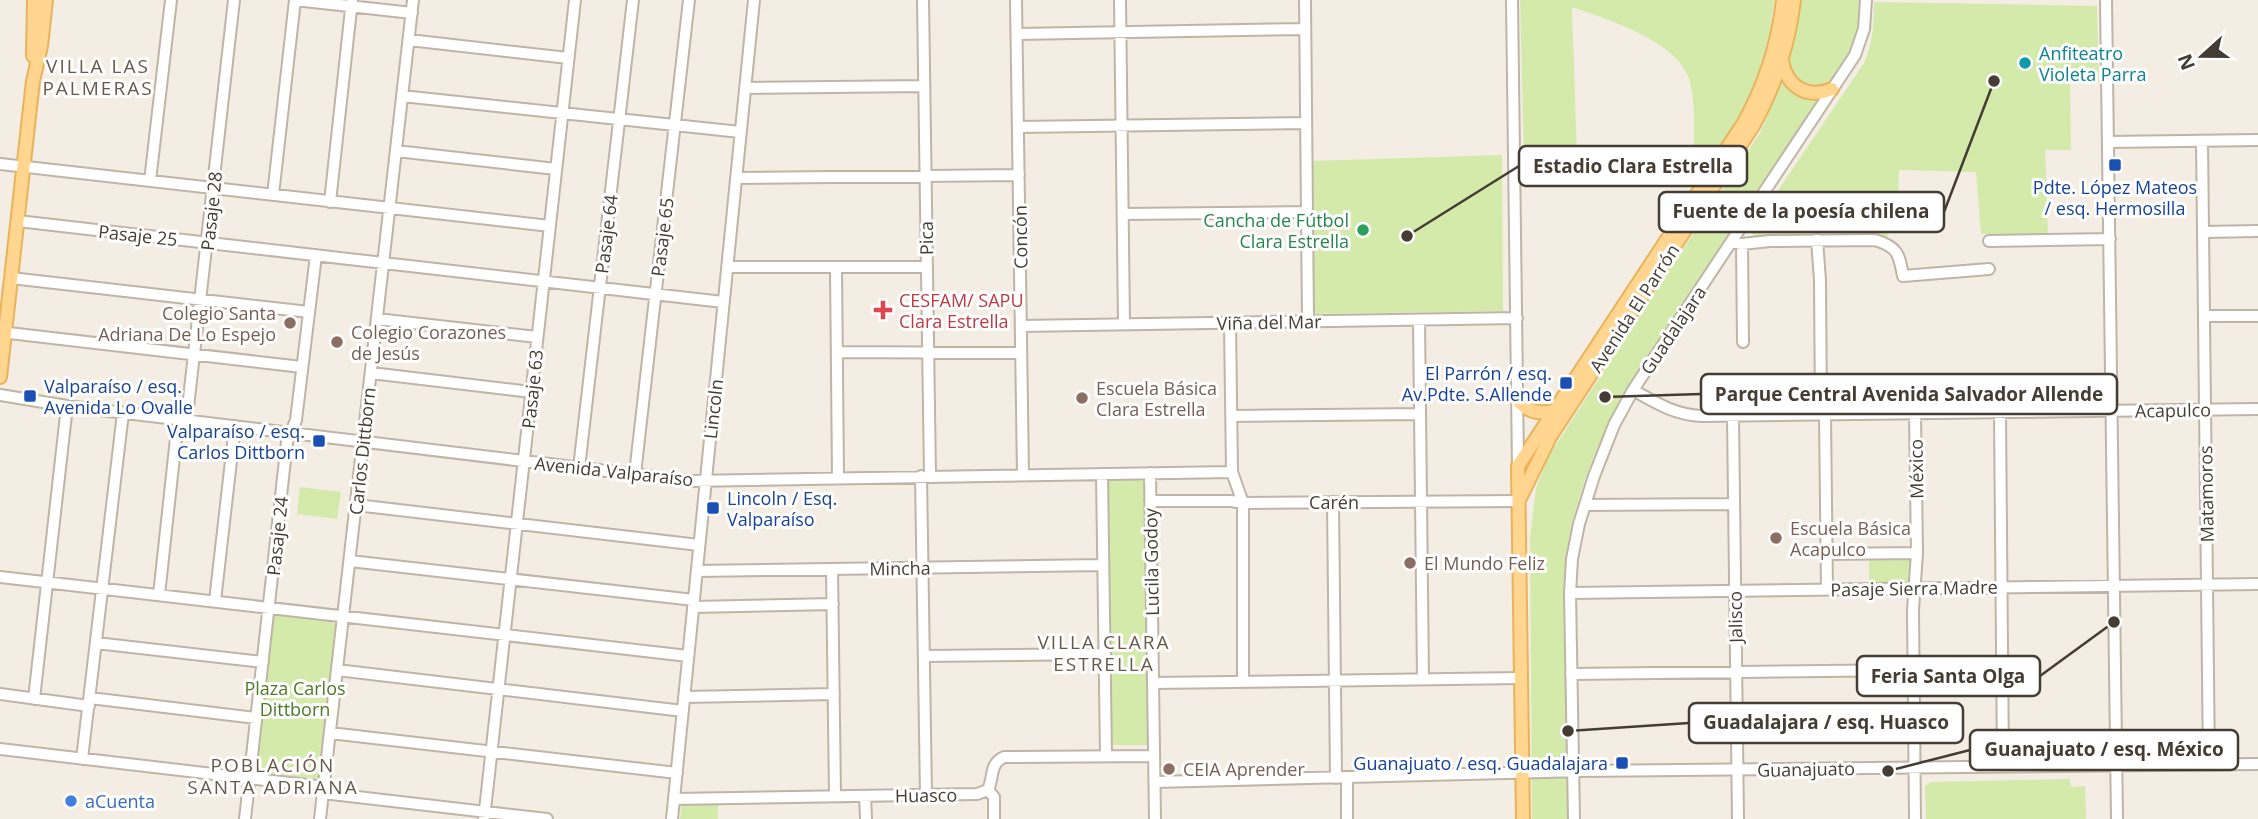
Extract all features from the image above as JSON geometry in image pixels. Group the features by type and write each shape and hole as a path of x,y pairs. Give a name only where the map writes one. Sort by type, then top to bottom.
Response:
{"main road":[{"path":"0,377 33,81 34,0"},
{"path":"33,81 41,46 46,0"},
{"name":"Avenida El Parrón","path":"1518,466 1743,124 1767,72 1783,0"},
{"name":"Avenida El Parrón","path":"1519,501 1550,437 1754,127 1782,61 1794,0"},
{"path":"1782,61 1787,76 1797,88 1815,93 1832,89"},
{"path":"1517,399 1533,411 1545,413 1556,410"},
{"path":"1518,466 1523,819"}],"street":[{"path":"150,181 171,0"},
{"name":"Pasaje 28","path":"159,595 177,429 188,407 234,0"},
{"path":"273,195 295,0 351,3 412,13"},
{"name":"Carlos Dittborn","path":"320,819 413,0"},
{"name":"Pasaje 63","path":"485,815 575,0"},
{"name":"Pasaje 64","path":"579,468 633,0"},
{"name":"Pasaje 65","path":"635,474 689,0"},
{"name":"Lincoln","path":"672,819 754,0"},
{"name":"Pica","path":"923,0 928,353 923,568 926,795"},
{"name":"Concón","path":"1016,0 1023,475"},
{"path":"1120,0 1125,324"},
{"path":"1305,0 1308,321"},
{"path":"1512,0 1518,466"},
{"name":"Guadalajara","path":"1574,819 1570,593 1575,544 1584,505 1609,436 1633,390 1737,243 1859,46 1864,29 1866,0"},
{"path":"2106,0 2117,819"},
{"path":"330,201 351,3"},
{"path":"1017,34 1305,29"},
{"path":"409,40 568,58"},
{"path":"745,88 925,86"},
{"path":"402,96 740,132"},
{"path":"1018,127 1306,122"},
{"path":"2108,142 2258,140"},
{"name":"Matamoros","path":"2202,141 2209,764"},
{"path":"396,151 556,169"},
{"path":"0,164 550,226"},
{"path":"736,178 1019,175"},
{"path":"1123,214 1307,212"},
{"name":"Pasaje 25","path":"18,222 723,302"},
{"path":"2203,232 2258,231"},
{"path":"1989,241 2110,239"},
{"path":"1817,240 1827,590"},
{"path":"1743,341 1737,243 1875,240 1890,244 1896,251 1903,276 1989,269"},
{"name":"Pasaje 24","path":"245,819 287,442 296,420 316,255"},
{"path":"727,267 927,267"},
{"path":"836,267 838,477"},
{"path":"11,278 309,312"},
{"path":"2204,316 2258,316"},
{"path":"377,318 537,337"},
{"name":"Viña del Mar","path":"1021,326 1517,318"},
{"path":"1419,320 1423,679"},
{"path":"1230,323 1232,472 1242,503 1243,682"},
{"path":"3,333 302,368"},
{"path":"837,352 1021,353"},
{"path":"371,373 531,392"},
{"name":"Acapulco","path":"1633,390 1661,407 1693,416 2258,409"},
{"name":"Avenida Valparaíso","path":"0,395 67,407 690,481 1232,472"},
{"path":"34,699 67,407"},
{"path":"2000,412 2003,766"},
{"path":"82,759 123,413"},
{"name":"México","path":"1915,413 1915,819"},
{"path":"1231,416 1420,414"},
{"name":"Jalisco","path":"1732,416 1738,819"},
{"path":"215,601 235,426"},
{"name":"Lucila Godoy","path":"1150,473 1155,819"},
{"path":"1102,474 1106,756"},
{"name":"Carén","path":"1150,501 1519,501"},
{"path":"1333,502 1335,681 1347,819"},
{"path":"1584,505 1734,504"},
{"path":"356,505 699,545"},
{"path":"1827,554 1917,553"},
{"path":"350,561 511,579 693,604 833,604"},
{"name":"Mincha","path":"697,571 1103,565"},
{"path":"832,569 835,796"},
{"path":"0,577 688,656"},
{"name":"Pasaje Sierra Madre","path":"1570,593 2258,584"},
{"path":"96,643 263,662"},
{"path":"924,656 1105,654"},
{"path":"337,670 683,711"},
{"path":"1571,674 1914,670"},
{"path":"1153,683 1521,678"},
{"path":"0,694 256,718"},
{"path":"684,696 834,694"},
{"path":"330,733 677,774"},
{"path":"0,749 250,778 485,815 547,819"},
{"path":"994,819 994,796 988,790 993,766 1000,758 1154,756"},
{"name":"Guanajuato","path":"1522,773 2258,764"},
{"path":"1154,782 1522,773"},
{"name":"Huasco","path":"674,799 977,794 988,790"},
{"path":"865,796 866,819"}],"green space":[{"path":"1520,0 1774,0 1766,48 1750,93 1739,115 1712,155 1696,174 1693,174 1693,105 1690,82 1684,68 1673,55 1641,34 1572,7 1577,157 1524,156"},
{"path":"1800,0 1861,0 1860,26 1851,53 1632,381 1591,463 1571,528 1565,575 1568,819 1532,819 1530,540 1536,488 1548,457 1760,133 1788,65"},
{"path":"1874,2 2097,6 2099,83 2070,83 2071,150 2045,150 2048,235 1981,234 1976,172 1899,170 1898,205 1887,206 1888,240 1874,235 1754,238 1751,231 1864,63 1872,33"},
{"path":"1502,155 1503,311 1313,314 1311,161"},
{"path":"1108,480 1146,480 1148,745 1110,745"},
{"path":"300,487 341,492 337,519 297,514"},
{"path":"1913,557 1911,583 1869,584 1869,558"},
{"name":"Plaza Carlos Dittborn","path":"272,614 331,620 336,625 319,777 313,782 254,774"},
{"path":"2070,779 2071,787 2085,786 2086,819 1926,819 1925,786 1931,782"},
{"path":"682,803 718,804 718,819 680,819"}],"place":[{"name":"Anfiteatro Violeta Parra","path":"2025,63"},
{"name":"Fuente de la poesía chilena","path":"1994,81"},
{"name":"Pdte. López Mateos / esq. Hermosilla","path":"2115,165"},
{"name":"Cancha de Fútbol Clara Estrella","path":"1363,230"},
{"name":"Estadio Clara Estrella","path":"1407,236"},
{"name":"CESFAM/ SAPU Clara Estrella","path":"883,310"},
{"name":"Colegio Santa Adriana De Lo Espejo","path":"290,323"},
{"name":"Colegio Corazones de Jesús","path":"337,342"},
{"name":"El Parrón / esq. Av.Pdte. S.Allende","path":"1566,383"},
{"name":"Valparaíso / esq. Avenida Lo Ovalle","path":"30,396"},
{"name":"Parque Central Avenida Salvador Allende","path":"1605,397"},
{"name":"Escuela Básica Clara Estrella","path":"1082,398"},
{"name":"Valparaíso / esq. Carlos Dittborn","path":"319,441"},
{"name":"Lincoln / Esq. Valparaíso","path":"713,508"},
{"name":"Escuela Básica Acapulco","path":"1776,538"},
{"name":"El Mundo Feliz","path":"1410,563"},
{"name":"Feria Santa Olga","path":"2114,622"},
{"name":"Guadalajara / esq. Huasco","path":"1568,731"},
{"name":"Guanajuato / esq. Guadalajara","path":"1622,763"},
{"name":"CEIA Aprender","path":"1169,769"},
{"name":"Guanajuato / esq. México","path":"1888,771"},
{"name":"aCuenta","path":"71,801"}],"district":[{"name":"VILLA LAS PALMERAS","path":"98,77"},
{"name":"VILLA CLARA ESTRELLA","path":"1104,653"},
{"name":"POBLACIÓN SANTA ADRIANA","path":"273,776"}]}
